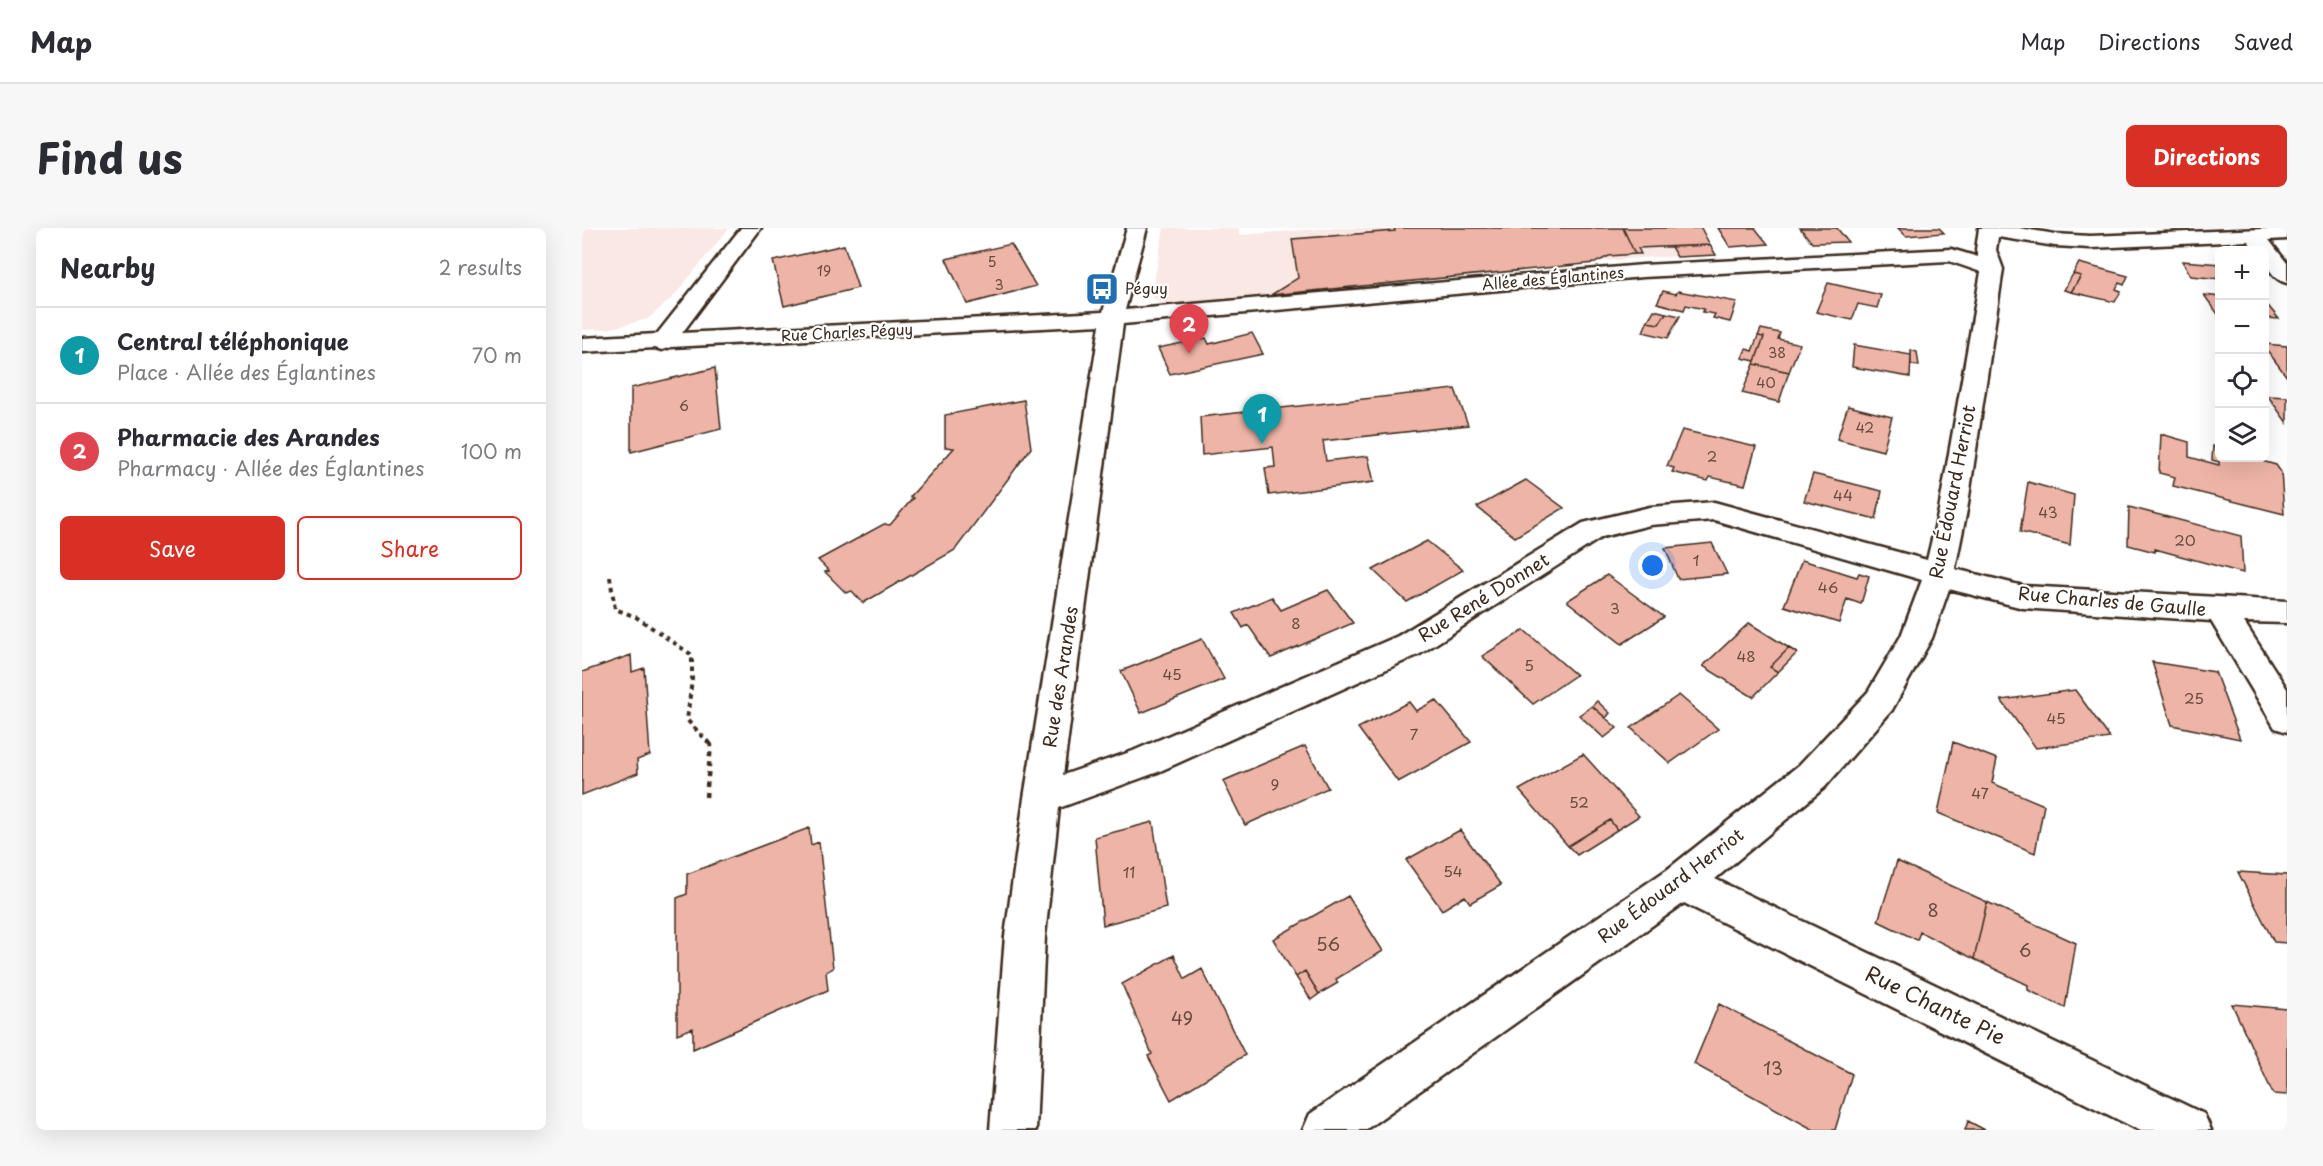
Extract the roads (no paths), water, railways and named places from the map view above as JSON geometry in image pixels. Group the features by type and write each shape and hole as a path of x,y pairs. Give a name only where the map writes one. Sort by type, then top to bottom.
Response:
{"street":[{"path":"662,343 751,228"},
{"name":"Rue des Arandes","path":"1013,1130 1025,936 1042,798 1090,486 1112,318 1137,228"},
{"name":"Rue Édouard Herriot","path":"1326,1130 1682,882 1812,776 1880,701 1916,638 1940,575 1953,510 1992,269 1986,250 1989,229 2055,240 2090,242 2287,233"},
{"path":"2254,235 2287,277"},
{"name":"Allée des Églantines","path":"1112,318 1655,270 1951,255 1992,269"},
{"name":"Rue Charles Péguy","path":"582,345 662,343 1112,318"},
{"name":"Rue René Donnet","path":"1042,798 1145,762 1409,645 1593,530 1650,516 1714,511 1940,575"},
{"name":"Rue Charles de Gaulle","path":"1940,575 2023,597 2220,610 2287,612"},
{"path":"2220,610 2287,718"},
{"name":"Rue Chante Pie","path":"1682,882 2188,1130"}],"place":[{"name":"Péguy","path":"1102,289"},
{"name":"Pharmacie des Arandes","path":"1189,354"},
{"name":"Central téléphonique","path":"1262,444"}]}
